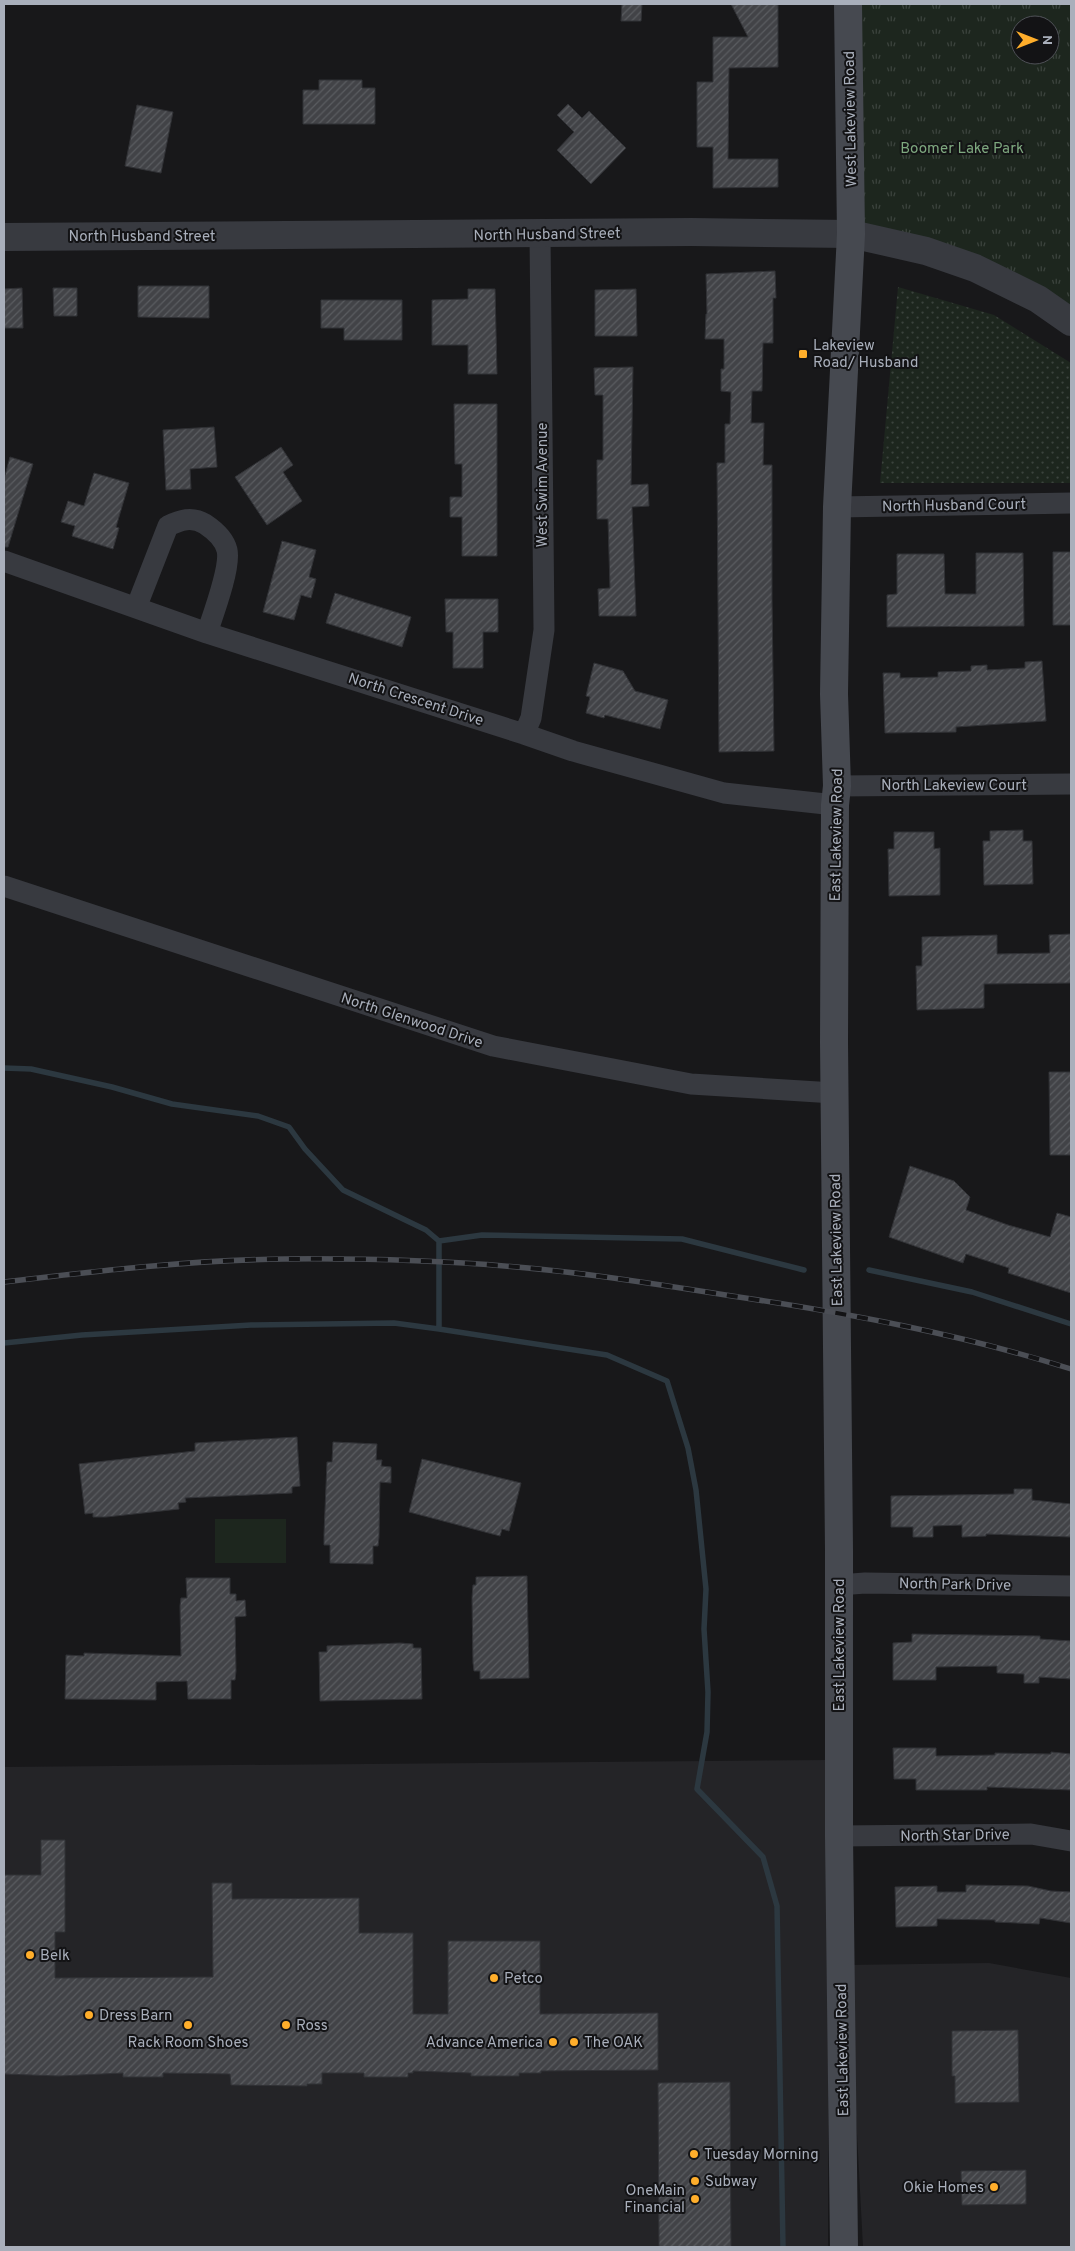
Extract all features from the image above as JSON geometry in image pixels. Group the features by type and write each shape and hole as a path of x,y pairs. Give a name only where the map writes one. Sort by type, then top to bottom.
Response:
{"main road":[{"name":"West Lakeview Road","path":"848,4 851,234"},
{"name":"East Lakeview Road","path":"844,2247 834,1093 836,795 834,694 837,507 851,234"}],"street":[{"name":"North Husband Street","path":"4,237 692,232 851,234 926,251 975,268 1038,298 1071,322"},
{"name":"West Swim Avenue","path":"524,734 531,718 544,630 540,234"},
{"name":"North Husband Court","path":"837,507 1071,503"},
{"path":"136,608 168,526 181,520 198,520 214,530 225,544 228,552 227,566 207,633"},
{"name":"North Crescent Drive","path":"4,560 207,633 573,751 724,793 836,795"},
{"name":"North Lakeview Court","path":"836,795 1071,784"},
{"name":"North Glenwood Drive","path":"4,886 493,1046 691,1084 834,1093"},
{"name":"North Park Drive","path":"839,1585 874,1583 1071,1586"},
{"name":"North Star Drive","path":"839,1836 1031,1834 1071,1841"}],"shaded area":[{"path":"829,1760 828,2247 4,2247 4,1767"},
{"path":"989,1963 1071,1978 1071,2247 863,2247 848,1965"}],"green space":[{"name":"Boomer Lake Park","path":"852,4 1071,4 1071,321 853,232"},
{"path":"898,287 994,315 1071,363 1071,483 880,483"},
{"path":"215,1519 286,1519 286,1563 215,1563"}],"building":[{"path":"622,4 642,4 641,21 621,21"},
{"path":"731,4 778,4 778,67 729,68 728,159 778,159 778,187 713,188 713,147 697,147 697,82 713,82 713,37 748,37"},
{"path":"319,80 362,80 362,88 375,88 375,124 303,124 303,90 319,90"},
{"path":"568,104 582,118 589,111 626,148 591,184 557,150 574,132 557,115"},
{"path":"137,105 173,112 161,173 125,166"},
{"path":"775,271 776,298 773,298 773,343 763,343 762,391 752,391 751,423 764,423 763,465 772,465 774,751 719,752 717,463 725,463 725,424 730,424 731,392 721,391 721,369 724,369 724,339 705,339 707,314 706,274"},
{"path":"138,286 209,286 209,318 138,317"},
{"path":"22,288 23,328 4,328 4,289"},
{"path":"53,288 77,288 77,316 54,316"},
{"path":"468,289 495,289 497,374 468,374 468,345 432,345 432,300 468,299"},
{"path":"636,289 637,336 595,336 595,290"},
{"path":"321,300 402,300 402,340 344,340 344,328 321,328"},
{"path":"633,367 631,485 648,484 649,506 632,507 636,616 599,616 598,589 610,588 608,519 597,519 597,460 603,460 603,395 595,395 594,368"},
{"path":"454,404 497,404 497,556 462,556 462,517 450,517 450,497 462,497 462,464 455,464"},
{"path":"214,427 217,467 190,469 191,489 166,490 163,430"},
{"path":"281,447 293,465 283,472 302,501 267,525 235,477"},
{"path":"10,457 33,464 8,547 4,547 4,479"},
{"path":"94,473 129,483 116,527 119,528 113,549 72,536 75,526 61,522 68,501 84,506"},
{"path":"282,541 316,550 309,577 316,579 311,598 301,595 294,620 263,612"},
{"path":"1053,552 1071,552 1071,625 1053,625"},
{"path":"976,553 1023,553 1024,626 887,627 887,595 897,594 897,554 944,554 945,594 976,594"},
{"path":"335,593 411,617 402,647 326,623"},
{"path":"445,599 498,599 498,632 483,632 483,668 453,668 453,632 446,632"},
{"path":"1042,661 1046,721 956,727 956,732 885,733 883,673 900,673 900,678 938,677 938,672 971,671 971,666 987,665 987,670 1025,668 1025,662"},
{"path":"594,663 623,671 635,691 668,700 660,729 605,715 604,718 586,713 590,697 586,696"},
{"path":"1023,830 1023,841 1032,841 1033,884 984,885 983,841 990,841 990,831"},
{"path":"894,832 934,832 934,849 940,848 940,895 889,896 888,849 894,849"},
{"path":"1071,934 1071,983 984,984 984,1008 917,1010 916,966 922,966 922,937 997,935 997,954 1050,953 1049,935"},
{"path":"1049,1072 1071,1072 1071,1155 1050,1155"},
{"path":"910,1166 954,1181 970,1197 966,1210 1008,1225 1050,1237 1057,1213 1071,1217 1071,1293 1008,1273 1009,1268 966,1254 963,1263 889,1237"},
{"path":"297,1437 300,1486 292,1487 292,1493 185,1498 186,1502 178,1503 179,1509 106,1517 93,1517 93,1513 85,1514 79,1464 195,1451 195,1443"},
{"path":"333,1442 377,1444 376,1460 382,1460 381,1466 391,1467 391,1483 380,1482 379,1537 378,1546 373,1546 373,1564 330,1563 330,1545 324,1545 327,1462 332,1462"},
{"path":"422,1459 521,1483 509,1531 502,1529 500,1536 409,1512"},
{"path":"1014,1489 1032,1489 1032,1500 1071,1504 1071,1537 986,1534 986,1536 962,1537 962,1525 933,1526 933,1537 913,1537 913,1527 891,1527 891,1496 1014,1494"},
{"path":"527,1576 529,1678 480,1679 480,1671 474,1671 473,1663 472,1598 476,1577"},
{"path":"186,1578 230,1578 230,1594 236,1594 236,1601 245,1600 246,1616 235,1617 236,1671 235,1680 231,1680 231,1699 188,1699 187,1681 156,1682 156,1700 65,1699 66,1655 84,1656 84,1653 181,1656 180,1606 181,1598 187,1598"},
{"path":"912,1634 1040,1636 1040,1639 1071,1641 1071,1679 1039,1677 1039,1683 1024,1683 1024,1674 997,1673 997,1666 936,1667 936,1680 893,1680 893,1643 912,1642"},
{"path":"413,1644 413,1648 421,1648 422,1699 320,1701 319,1652 327,1652 327,1646"},
{"path":"893,1748 936,1748 936,1756 995,1755 995,1753 1051,1754 1051,1752 1071,1754 1071,1790 987,1787 987,1790 916,1790 916,1779 894,1779"},
{"path":"41,1840 65,1840 65,1932 55,1932 55,1978 213,1977 212,1883 232,1883 232,1899 359,1898 359,1933 413,1933 413,2014 448,2014 448,1941 540,1941 540,2014 658,2013 658,2070 541,2071 541,2073 519,2073 519,2076 471,2076 471,2073 413,2071 413,2073 408,2073 408,2077 364,2077 364,2073 322,2073 322,2084 307,2084 307,2086 231,2085 230,2074 163,2073 163,2077 123,2077 123,2073 59,2076 4,2074 4,1875 41,1875"},
{"path":"966,1885 1028,1886 1051,1891 1071,1892 1071,1923 1040,1918 1039,1924 995,1922 995,1920 937,1919 937,1926 896,1927 895,1887 937,1886 937,1892 966,1892"},
{"path":"1018,2030 1019,2102 955,2103 955,2076 952,2076 952,2031"},
{"path":"730,2082 731,2247 659,2247 658,2083"},
{"name":"Okie Homes","path":"1026,2170 1026,2204 962,2205 961,2171"}],"waterway":[{"path":"4,1068 31,1069 112,1087 172,1104 258,1116 289,1127 305,1149 343,1190 426,1230 439,1241 482,1235 682,1239 804,1270"},
{"path":"439,1241 439,1329 607,1355 667,1381 688,1448 696,1490 706,1589 704,1629 708,1692 707,1732 697,1789 763,1857 777,1906 783,2247"},
{"path":"869,1270 972,1292 1071,1324"},
{"path":"4,1343 82,1335 251,1325 394,1323 439,1329"}],"railway":[{"path":"4,1282 215,1261 403,1260 520,1267 649,1283 860,1317 988,1345 1071,1369"}],"place":[{"name":"Lakeview Road/ Husband","path":"803,354"},
{"name":"Belk","path":"30,1955"},
{"name":"Petco","path":"494,1978"},
{"name":"Dress Barn","path":"89,2015"},
{"name":"Rack Room Shoes","path":"188,2025"},
{"name":"Ross","path":"286,2025"},
{"name":"Advance America","path":"553,2042"},
{"name":"The OAK","path":"574,2042"},
{"name":"Tuesday Morning","path":"694,2154"},
{"name":"Subway","path":"695,2181"},
{"name":"Okie Homes","path":"994,2187"},
{"name":"OneMain Financial","path":"695,2199"}]}
